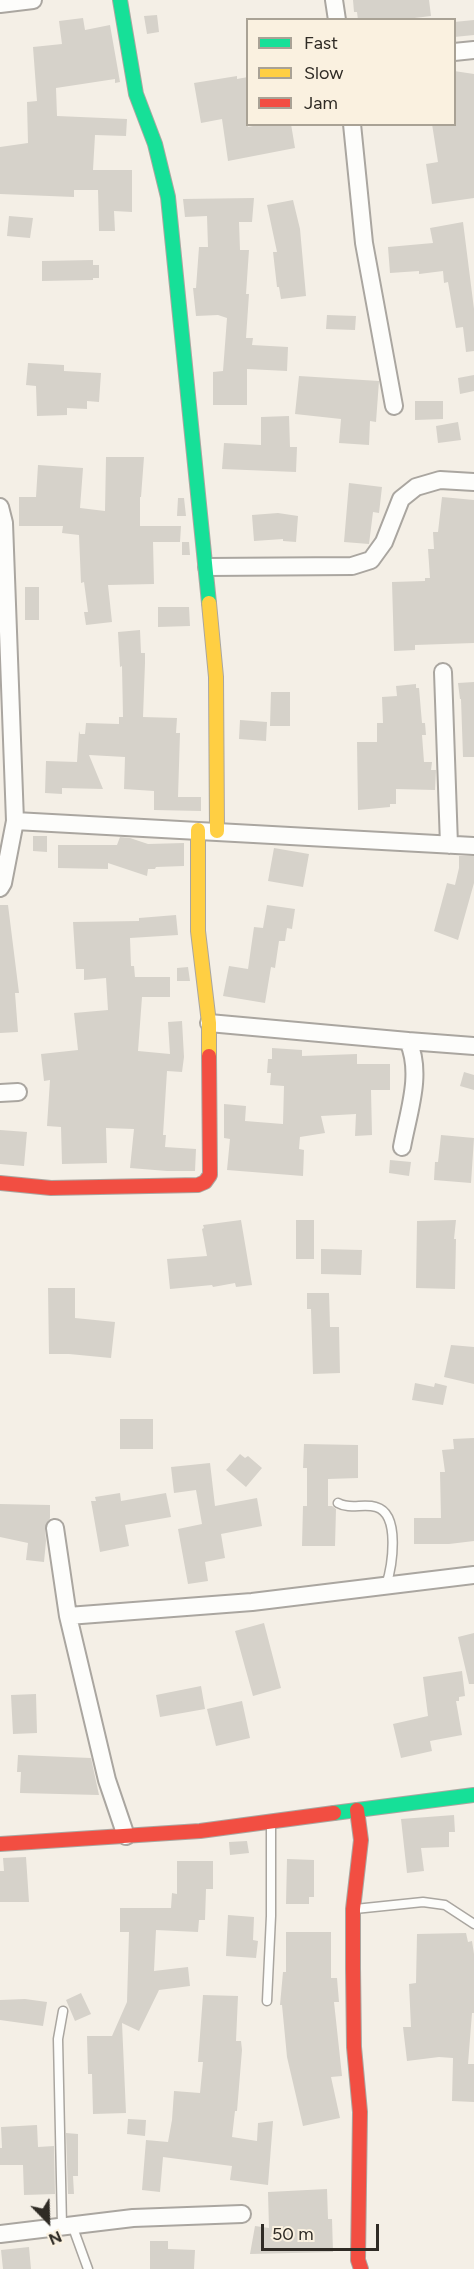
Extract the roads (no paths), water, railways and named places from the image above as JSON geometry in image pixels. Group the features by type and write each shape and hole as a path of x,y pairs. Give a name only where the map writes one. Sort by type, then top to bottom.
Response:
{"street":[{"path":"0,4 33,0"},
{"path":"120,0 136,94 155,144 168,197 207,567 216,677 217,831"},
{"path":"334,0 337,18"},
{"path":"456,52 474,50"},
{"path":"352,126 364,243 394,406"},
{"path":"207,567 352,566 371,560 384,542 401,499 416,487 440,480 474,482"},
{"path":"0,507 4,523 15,821 3,883 0,888"},
{"path":"443,672 449,845"},
{"path":"15,821 474,846"},
{"path":"0,1183 51,1188 198,1185 205,1182 210,1175 209,1023 198,932 198,830"},
{"path":"209,1023 474,1046"},
{"path":"402,1147 415,1076 414,1053 408,1041"},
{"path":"0,1093 18,1092"},
{"path":"55,1528 68,1616 107,1780 126,1836"},
{"path":"68,1616 252,1602 474,1575"},
{"path":"0,1844 200,1831 474,1795"},
{"path":"357,1810 361,1840 353,1909 354,2047 360,2112 358,2260 361,2269"},
{"path":"0,2234 133,2218 242,2214"}],"lane":[{"path":"338,1503 345,1507 376,1507 385,1512 391,1522 392,1552 386,1586"},
{"path":"267,2001 271,1916 271,1823"},
{"path":"353,1909 423,1902 446,1905 474,1924"},
{"path":"63,2011 58,2039 67,2226 88,2269"}]}
